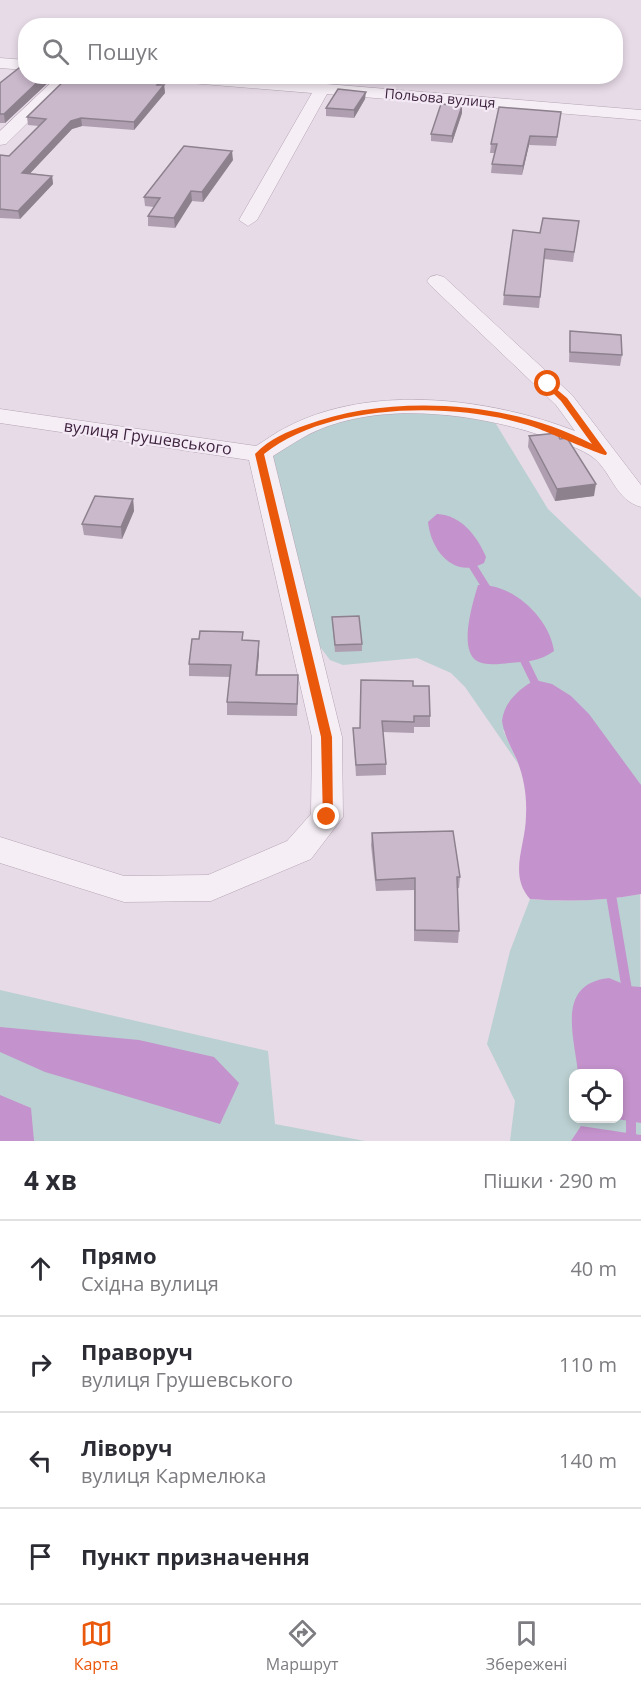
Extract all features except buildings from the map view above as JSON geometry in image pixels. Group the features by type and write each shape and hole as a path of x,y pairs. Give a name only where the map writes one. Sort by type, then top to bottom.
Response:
{"street":[{"path":"0,63 18,64"},
{"path":"0,140 60,84"},
{"name":"Польова вулиця","path":"262,84 641,115"},
{"path":"248,220 322,89"},
{"path":"436,281 564,400 641,499"},
{"path":"0,850 124,889 211,888 299,850 327,817 327,737 260,454 279,438 330,419 382,409 409,407 482,413 532,424 575,438 603,453"},
{"name":"вулиця Грушевського","path":"0,416 260,454"}],"shaded area":[{"path":"357,412 482,413 496,424 548,509 641,598 641,809 503,730 519,765 465,687 451,673 417,658 343,665 330,660 299,619 260,454"},
{"path":"437,514 454,518 473,534 486,557 484,563 473,567 454,565 439,552 430,533 428,522"},
{"path":"478,585 504,590 528,605 545,627 554,651 544,657 527,661 484,664 477,661 471,655 468,647 468,625"},
{"path":"535,680 552,684 571,696 589,714 641,785 641,894 586,900 530,899 524,889 519,870 525,826 525,794 517,760 502,721 503,714 513,697"},
{"path":"640,894 641,1141 510,1141 515,1101 487,1044 510,951 530,899 612,898"},
{"path":"609,978 628,986 641,987 641,1123 623,1120 623,1069 577,1069 572,1014 581,990 592,982"},
{"path":"0,990 268,1051 275,1124 365,1141 0,1141"},
{"path":"0,1027 139,1040 214,1057 239,1083 220,1124 45,1072 0,1052"},
{"path":"0,1095 31,1108 34,1141 0,1141"},
{"path":"581,1126 641,1135 641,1141 571,1141"}],"waterway":[{"path":"469,560 489,592"},
{"path":"521,654 538,689"},
{"path":"610,889 628,996"},
{"path":"631,1116 631,1141"}],"route":[{"path":"327,817 327,737 260,454 279,438 330,419 357,412 409,407 482,413 512,419 575,438 603,453 564,400 548,384"}]}
